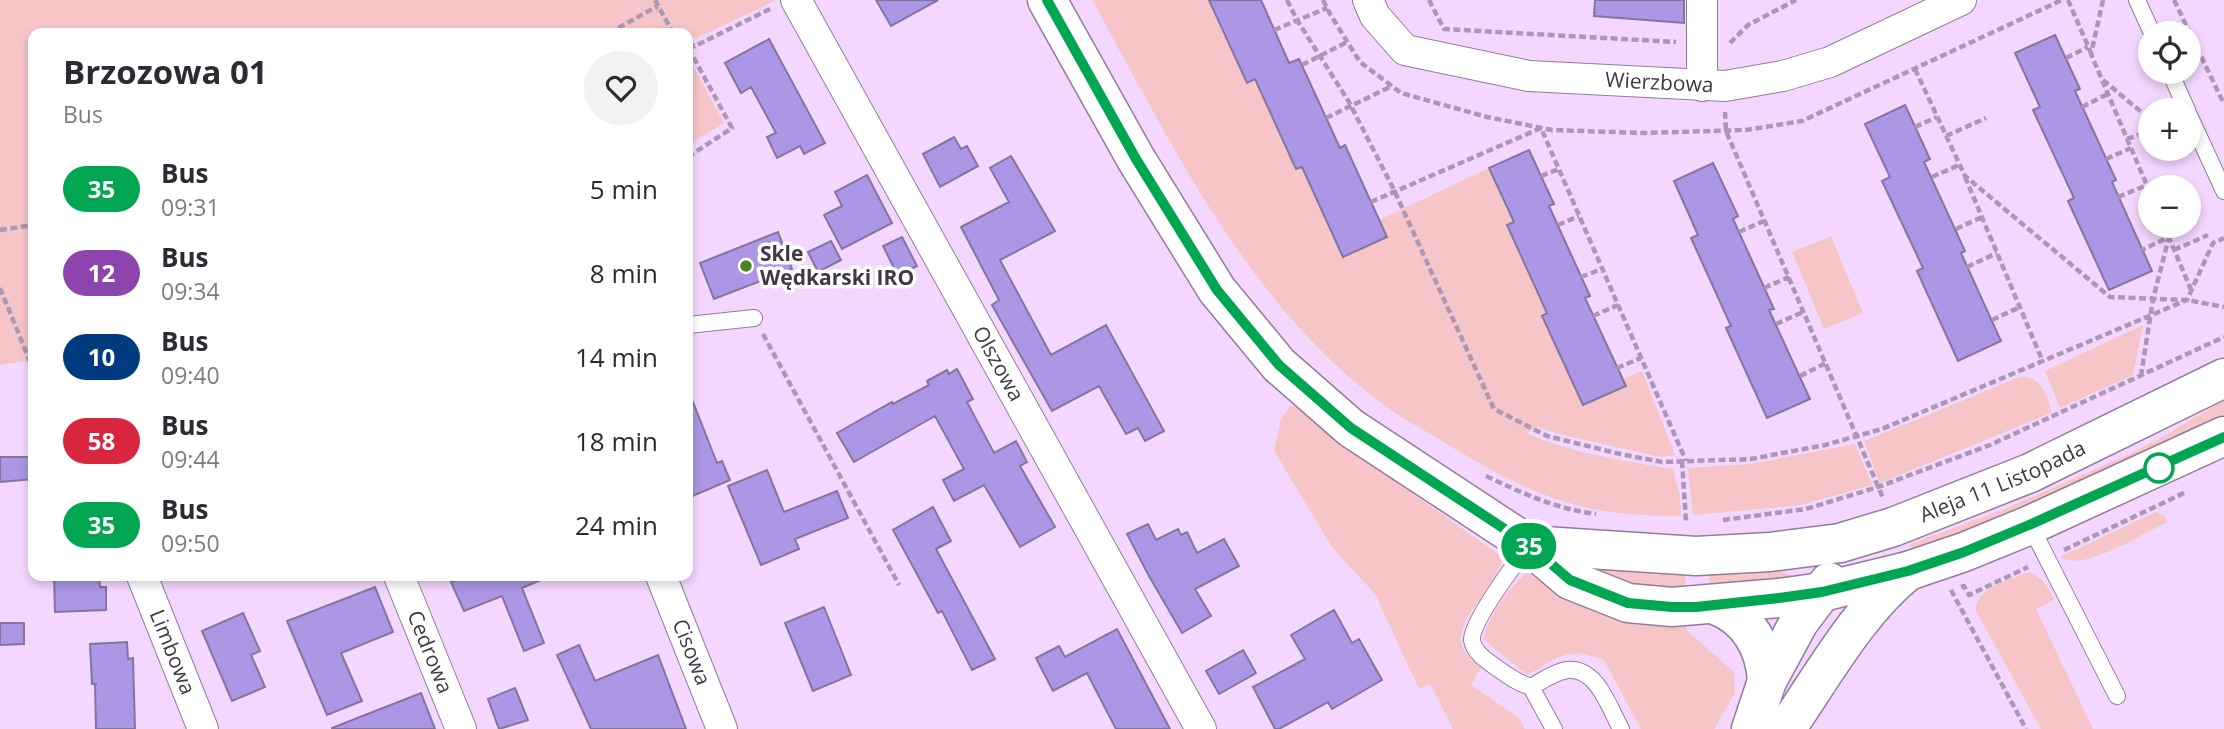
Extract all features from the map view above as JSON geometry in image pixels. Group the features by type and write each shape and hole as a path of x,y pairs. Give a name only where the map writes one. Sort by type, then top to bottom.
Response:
{"street":[{"name":"Aleja 11 Listopada","path":"1047,0 1136,159 1217,290 1279,365 1351,428 1529,545 1570,580 1628,603 1672,607 1715,605 1822,592 1908,571 1964,552 2029,525 2224,436"},
{"name":"Wierzbowa","path":"1368,0 1376,16 1405,50 1529,76 1712,86 1783,76 1830,62 1962,0"},
{"path":"1702,0 1712,48 1712,86"},
{"name":"Olszowa","path":"786,3 1201,729"},
{"name":"Aleja 11 Listopada","path":"1529,545 1684,556 1814,548 1878,521 2030,473 2224,378"},
{"path":"1751,729 1767,681 1799,622 1840,565 1878,521"},
{"name":"Aleja 11 Listopada","path":"1770,552 1797,562 1807,569 1831,606 1838,652"},
{"path":"1786,729 1838,652 1880,598 1908,571"},
{"name":"Limbowa","path":"144,581 203,729"},
{"name":"Cedrowa","path":"402,581 461,729"},
{"name":"Cisowa","path":"663,581 722,729"},
{"path":"1715,605 1737,615 1755,638 1764,657 1767,681"}],"lane":[{"path":"2137,0 2147,21"},
{"path":"2201,141 2224,191"},
{"path":"693,324 754,318"},
{"path":"2029,525 2118,696"},
{"path":"1529,545 1499,587 1472,635 1473,643 1478,653 1488,662 1521,684 1531,687 1566,670 1587,674 1596,682 1621,729"},
{"path":"1531,687 1554,729"}],"path":[{"path":"655,0 670,28"},
{"path":"1287,0 1351,106 1394,190 1494,410 1547,436 1662,462 1751,459 1825,445 1882,429 2187,300 2213,243 2224,238"},
{"path":"1430,0 1444,29 1712,48 1748,25 1796,0"},
{"path":"2068,0 2143,175"},
{"path":"2091,54 2103,0"},
{"path":"2174,0 2224,104"},
{"path":"695,46 786,3"},
{"path":"618,28 658,6"},
{"path":"1274,30 1327,8"},
{"path":"1302,65 1347,42"},
{"path":"2066,58 2088,47"},
{"path":"693,56 732,128 693,154"},
{"path":"1915,69 1965,177 2043,362"},
{"path":"2102,79 2138,109"},
{"path":"1326,118 1392,86"},
{"path":"1712,86 1726,131 1878,487 1878,521"},
{"path":"2082,107 2108,94"},
{"path":"1915,127 1937,117"},
{"path":"1946,136 1986,118"},
{"path":"1371,202 1541,128 1684,461 1686,521"},
{"path":"2127,139 2138,135"},
{"path":"2106,159 2131,148"},
{"path":"1931,177 1959,165"},
{"path":"1541,176 1559,169"},
{"path":"1965,177 2110,296 2187,300 2224,307"},
{"path":"2118,197 2138,189"},
{"path":"1558,225 1579,216"},
{"path":"1956,229 1982,218"},
{"path":"1739,232 1765,221"},
{"path":"0,230 28,226"},
{"path":"2174,250 2208,235"},
{"path":"2142,250 2167,238"},
{"path":"2141,377 2153,299 2169,238"},
{"path":"2169,238 2192,292"},
{"path":"1967,267 1997,253"},
{"path":"1581,277 1602,269"},
{"path":"1764,288 1789,276"},
{"path":"0,288 28,357"},
{"path":"1593,316 1618,305"},
{"path":"1992,320 2020,307"},
{"path":"1776,324 1803,312"},
{"path":"754,318 899,585"},
{"path":"1720,520 1806,509 1878,487 1990,445 2224,337"},
{"path":"1617,368 1641,358"},
{"path":"1800,376 1826,363"},
{"path":"1484,474 1530,498 1578,512 1603,516"},
{"path":"2026,729 1951,590 1964,586 1969,596 2194,488"},
{"path":"1675,522 1693,521"}],"shaded area":[{"path":"0,0 777,0 693,40 693,28 28,28 28,361 0,365"},
{"path":"1092,0 1209,0 1247,83 1255,79 1296,169 1302,167 1343,257 1386,237 1379,220 1489,168 1514,222 1507,226 1547,313 1542,316 1583,405 1625,386 1622,379 1642,371 1675,455 1660,457 1538,427 1526,433 1579,451 1673,469 1680,496 1681,516 1608,512 1566,502 1534,490 1487,467 1398,415 1335,365 1292,319 1252,270 1217,219 1183,165"},
{"path":"693,65 724,123 693,142"},
{"path":"1831,236 1863,313 1824,329 1792,252"},
{"path":"2143,325 2133,375 2060,408 2045,371"},
{"path":"2020,377 2039,383 2051,413 1880,483 1864,441"},
{"path":"2224,400 2224,420 1914,557 1910,544 2007,508 2127,455"},
{"path":"1290,406 1298,407 1334,438 1504,558 1468,616 1461,642 1464,650 1481,668 1471,685 1519,718 1525,729 1453,729 1430,684 1419,689 1375,594 1332,547 1274,451 1281,419"},
{"path":"1855,444 1872,485 1801,505 1693,515 1688,468 1751,464"},
{"path":"2156,512 2165,516 2167,522 2113,550 2083,560 2070,561 2060,557"},
{"path":"1581,564 1685,569 1686,595 1623,587"},
{"path":"1768,567 1796,577 1709,594 1709,568"},
{"path":"2028,572 2044,583 2054,600 2036,609 2093,729 2041,729 1976,611 1977,603 1987,590"},
{"path":"1526,573 1580,599 1687,621 1686,630 1734,672 1735,693 1714,729 1641,729 1604,660 1588,655 1568,654 1526,674 1483,639 1500,603"}],"building":[{"path":"876,0 938,0 891,26"},
{"path":"1209,0 1261,0 1289,63 1299,59 1340,148 1345,145 1387,237 1343,257 1302,167 1296,169 1255,79 1247,83"},
{"path":"1595,0 1684,0 1684,23 1594,16"},
{"path":"2055,35 2080,89 2075,91 2116,180 2112,182 2152,271 2109,290 2068,201 2074,198 2033,110 2040,107 2015,53"},
{"path":"769,39 825,143 804,154 800,146 777,158 767,137 776,133 751,87 741,93 725,63"},
{"path":"1905,105 1930,159 1924,162 1965,251 1961,253 2001,341 1958,361 1917,271 1923,268 1882,181 1890,177 1865,124"},
{"path":"954,137 961,149 967,146 978,166 940,187 923,154"},
{"path":"1529,150 1554,204 1549,206 1590,296 1585,298 1626,386 1583,405 1542,316 1547,313 1507,225 1514,222 1489,168"},
{"path":"1011,156 1055,231 1000,260 1051,355 1106,325 1164,431 1145,441 1138,428 1126,434 1099,386 1052,411 992,305 999,300 961,227 1009,202 990,168"},
{"path":"1713,163 1738,216 1733,219 1774,309 1769,310 1810,399 1767,418 1726,328 1731,326 1691,238 1698,235 1674,181"},
{"path":"867,175 892,223 842,249 824,215 842,206 835,192"},
{"name":"Skle Wędkarski IRO","path":"778,232 792,269 714,299 700,263"},
{"path":"902,237 917,266 898,276 883,246"},
{"path":"831,241 841,260 818,272 808,252"},
{"path":"957,369 973,399 967,402 994,453 1016,441 1027,462 1020,466 1055,527 1020,547 984,485 954,501 943,480 964,469 935,416 854,462 837,433 929,385 927,381 947,370 949,374"},
{"path":"693,402 717,463 722,461 730,480 693,496"},
{"path":"0,457 28,457 28,479 0,482"},
{"path":"767,470 784,512 837,491 848,518 795,539 799,549 761,565 728,486"},
{"path":"933,507 951,541 936,549 995,659 972,670 942,611 938,613 893,530"},
{"path":"1148,524 1156,540 1178,529 1181,535 1187,532 1197,553 1224,539 1239,566 1195,589 1211,616 1182,633 1127,534"},
{"path":"54,581 99,581 100,587 106,587 106,610 55,612"},
{"path":"538,581 522,588 544,643 524,651 502,596 464,611 451,582"},
{"path":"375,587 393,632 341,653 362,701 327,715 287,621"},
{"path":"824,607 851,675 813,691 785,623"},
{"path":"1334,610 1352,643 1359,639 1382,680 1332,709 1328,702 1275,729 1253,687 1305,659 1291,635"},
{"path":"243,613 260,651 251,655 265,687 232,701 202,631"},
{"path":"0,623 24,623 24,644 0,645"},
{"path":"1117,629 1170,729 1116,729 1087,673 1053,691 1036,658 1059,646 1065,657"},
{"path":"127,642 128,659 133,658 135,729 96,729 95,684 92,684 90,644"},
{"path":"579,645 595,681 658,655 686,729 591,729 557,655"},
{"path":"1243,650 1256,673 1219,694 1206,671"},
{"path":"515,688 528,720 499,729 488,699"},
{"path":"421,693 435,729 332,729 332,728"}],"bus line":[{"name":"35","path":"1047,0 1136,159 1217,290 1279,365 1351,428 1529,545 1570,580 1628,603 1696,607 1779,598 1822,592 1908,571 1964,552 2029,525 2224,437"}],"place":[{"name":"Skle Wędkarski IRO","path":"746,266"}]}
